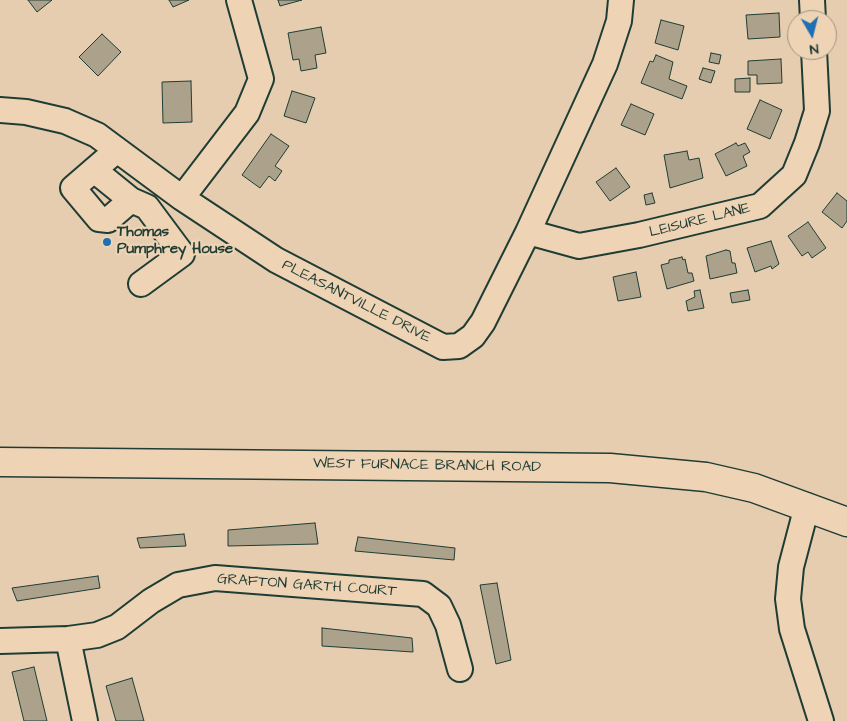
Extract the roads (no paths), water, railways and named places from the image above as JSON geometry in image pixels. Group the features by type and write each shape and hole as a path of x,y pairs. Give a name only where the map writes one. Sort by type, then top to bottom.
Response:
{"main road":[{"name":"WEST FURNACE BRANCH ROAD","path":"0,462 610,468 706,477 754,488 847,522"}],"street":[{"path":"182,198 247,113 261,79 239,0"},
{"name":"PLEASANTVILLE DRIVE","path":"0,110 26,112 65,121 97,135 182,198 276,260 443,347 459,346 473,336 483,322 528,232 605,64 619,21 621,0"},
{"name":"LEISURE LANE","path":"528,232 579,246 639,236 760,206 794,175 807,143 817,111 814,60"},
{"path":"117,150 73,188 99,218 108,220 131,200"},
{"path":"94,170 131,200 147,207 182,254 141,284"},
{"path":"806,506 791,566 788,600 792,629 821,721"},
{"name":"GRAFTON GARTH COURT","path":"0,641 68,639 97,635 117,627 151,600 178,585 215,578 423,594 439,606 448,625 460,669"},
{"path":"68,639 85,721"}],"place":[{"name":"Thomas Pumphrey House","path":"107,242"}]}
